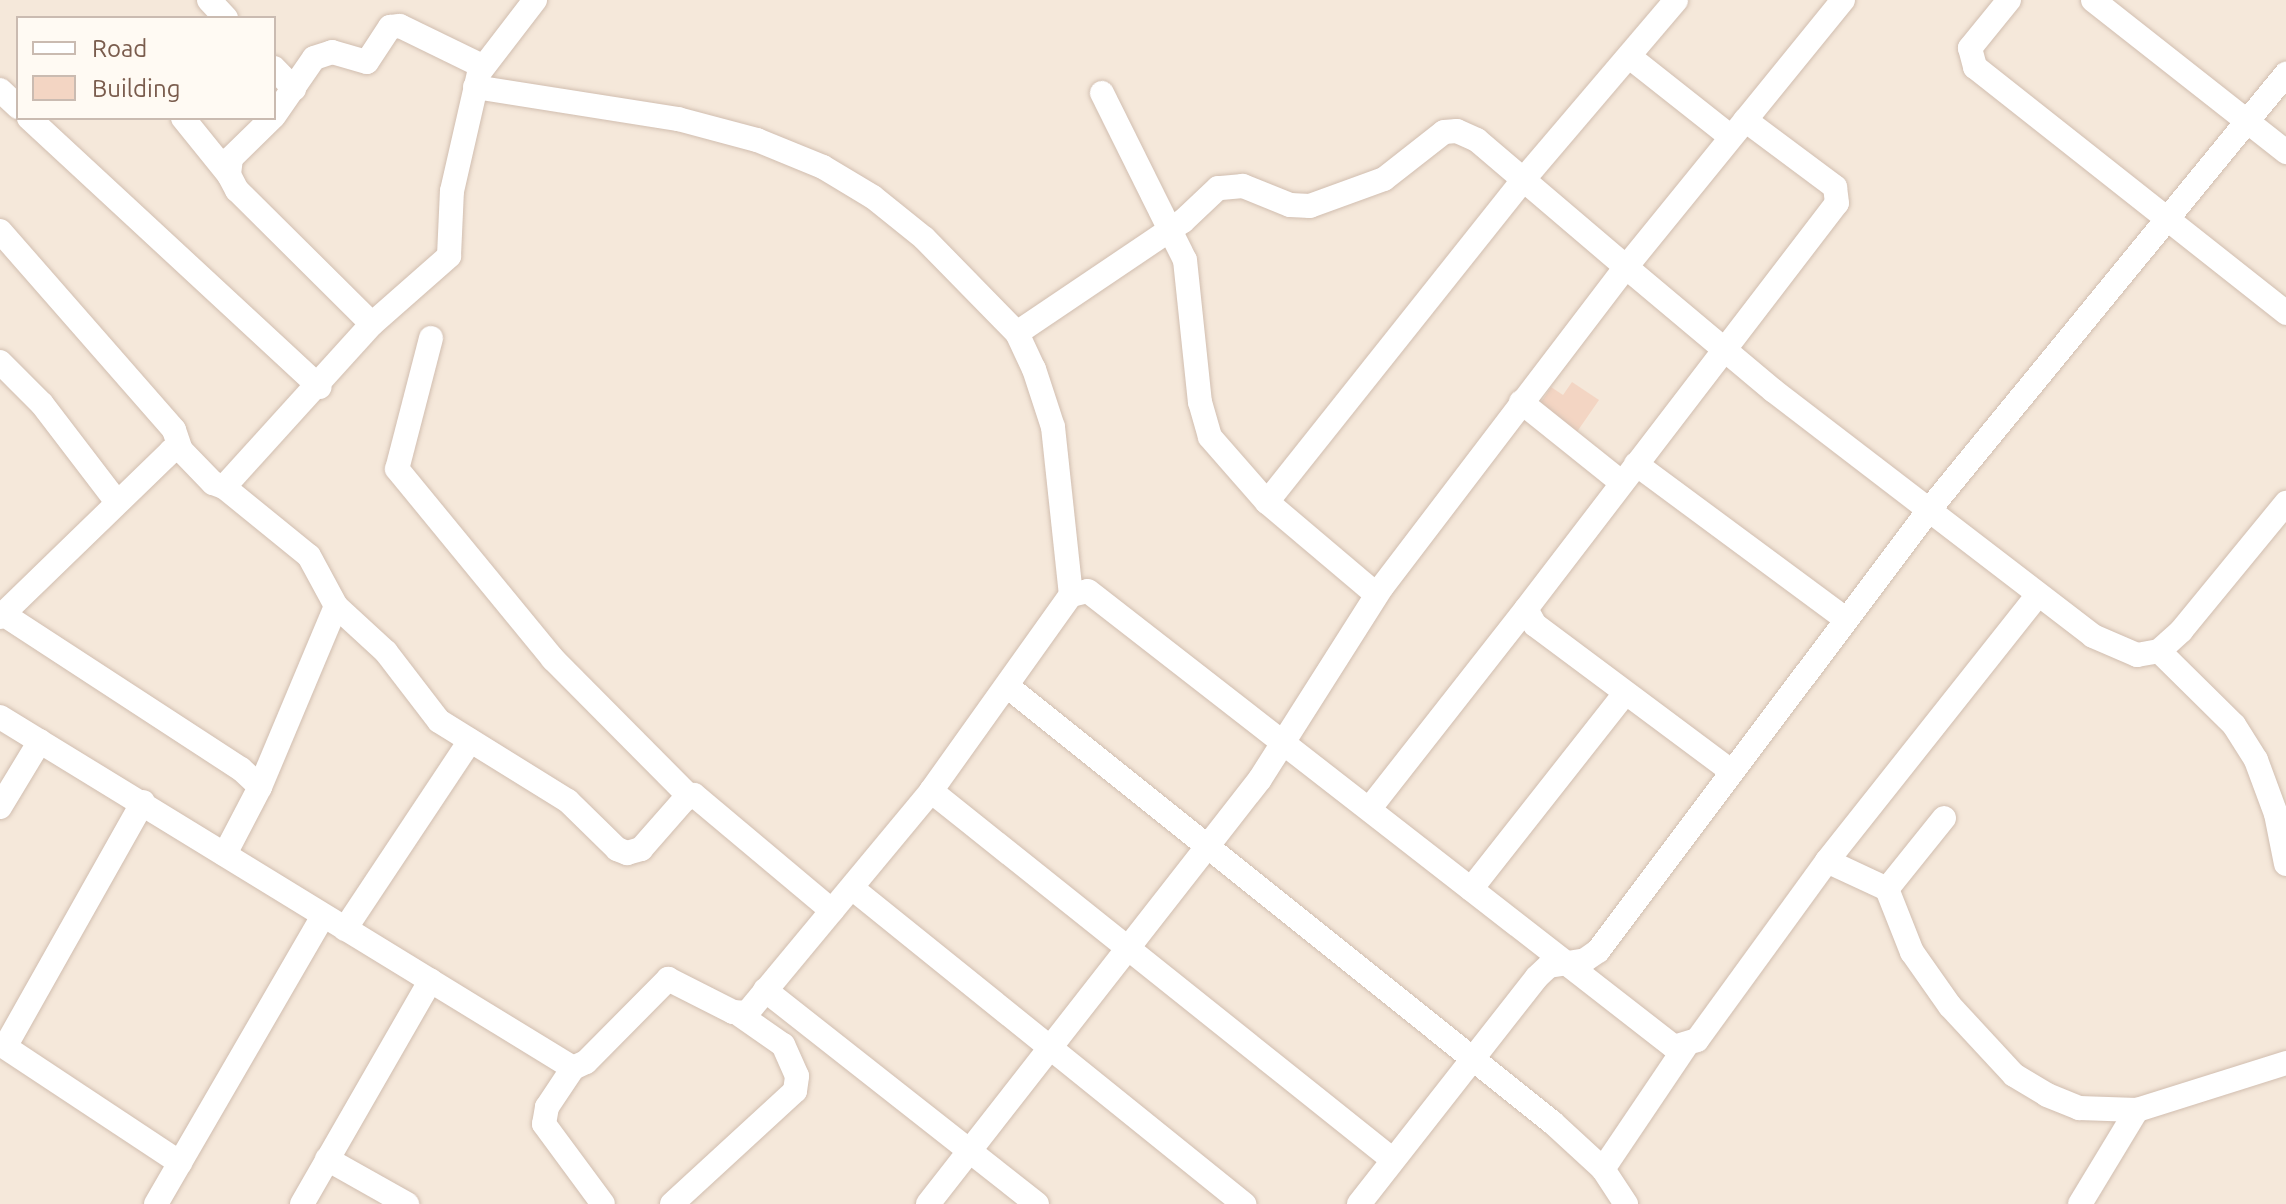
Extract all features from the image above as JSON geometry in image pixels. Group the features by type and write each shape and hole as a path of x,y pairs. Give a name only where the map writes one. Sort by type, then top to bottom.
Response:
{"street":[{"path":"209,0 224,16"},
{"path":"224,487 320,387 372,324 449,256 452,191 479,77 535,0"},
{"path":"1267,502 1523,180 1631,58 1676,0"},
{"path":"928,1204 1206,849 1284,739 1376,594 1521,402 1626,267 1843,0"},
{"path":"2009,0 1970,48 1975,67 2166,222 2286,313"},
{"path":"2093,0 2286,152"},
{"path":"276,113 314,58 332,52 367,62 390,27 400,26 479,77 692,122 757,140 823,167 873,197 924,238 1017,333 1053,427 1071,595 931,791 852,888 740,1015"},
{"path":"1370,808 1526,609 1722,348 1837,203 1840,193 1631,58"},
{"path":"276,70 294,89"},
{"path":"1359,1204 1537,977 1598,951 1844,618 2286,74"},
{"path":"0,90 16,105"},
{"path":"1102,93 1185,260 1200,402 1210,437 1267,502 1376,594"},
{"path":"31,120 320,387"},
{"path":"185,120 229,175 237,190 372,324"},
{"path":"229,175 231,158 270,120"},
{"path":"1017,333 1228,185 1301,207 1370,187 1444,132 1467,134 1722,348 2038,595 2119,650 2137,655 2159,651 2181,631 2286,503"},
{"path":"0,231 174,430 181,450 213,483 224,487 309,556 336,606 386,652 439,721 568,801 627,853 641,849 689,796"},
{"path":"431,338 397,469 553,659 689,796 704,802 832,911"},
{"path":"0,362 42,404 117,502"},
{"path":"1521,402 1844,618"},
{"path":"181,450 171,451 2,615 241,769 260,787"},
{"path":"1071,595 1088,591 1284,739 1665,1043 1686,1046"},
{"path":"1603,1169 1686,1046 1697,1040 1827,861 2038,595"},
{"path":"225,854 260,787 336,606"},
{"path":"1526,609 1535,625 1731,771"},
{"path":"2159,651 2234,725 2256,760 2276,814 2286,864"},
{"path":"1007,686 1206,849 1474,1060 1603,1169 1626,1204"},
{"path":"1471,889 1625,693"},
{"path":"0,717 573,1068"},
{"path":"0,807 40,741"},
{"path":"345,929 470,741"},
{"path":"931,791 1130,946 1393,1160"},
{"path":"143,802 2,1051 180,1163"},
{"path":"1887,889 1944,818"},
{"path":"1827,861 1887,889 1912,952 1930,980 2014,1075 2079,1108 2137,1110 2286,1063"},
{"path":"852,888 1244,1204"},
{"path":"156,1204 323,916"},
{"path":"603,1204 544,1124 547,1107 573,1068 586,1062 668,979 740,1015 783,1045 795,1068 795,1091 672,1204"},
{"path":"302,1204 431,980"},
{"path":"765,990 1037,1204"},
{"path":"2080,1204 2137,1110"},
{"path":"327,1159 407,1204"}],"shaded area":[{"path":"0,0 2286,0 2286,1204 0,1204"}],"building":[{"path":"1572,382 1599,400 1572,439 1534,413 1551,387 1563,395"}]}
